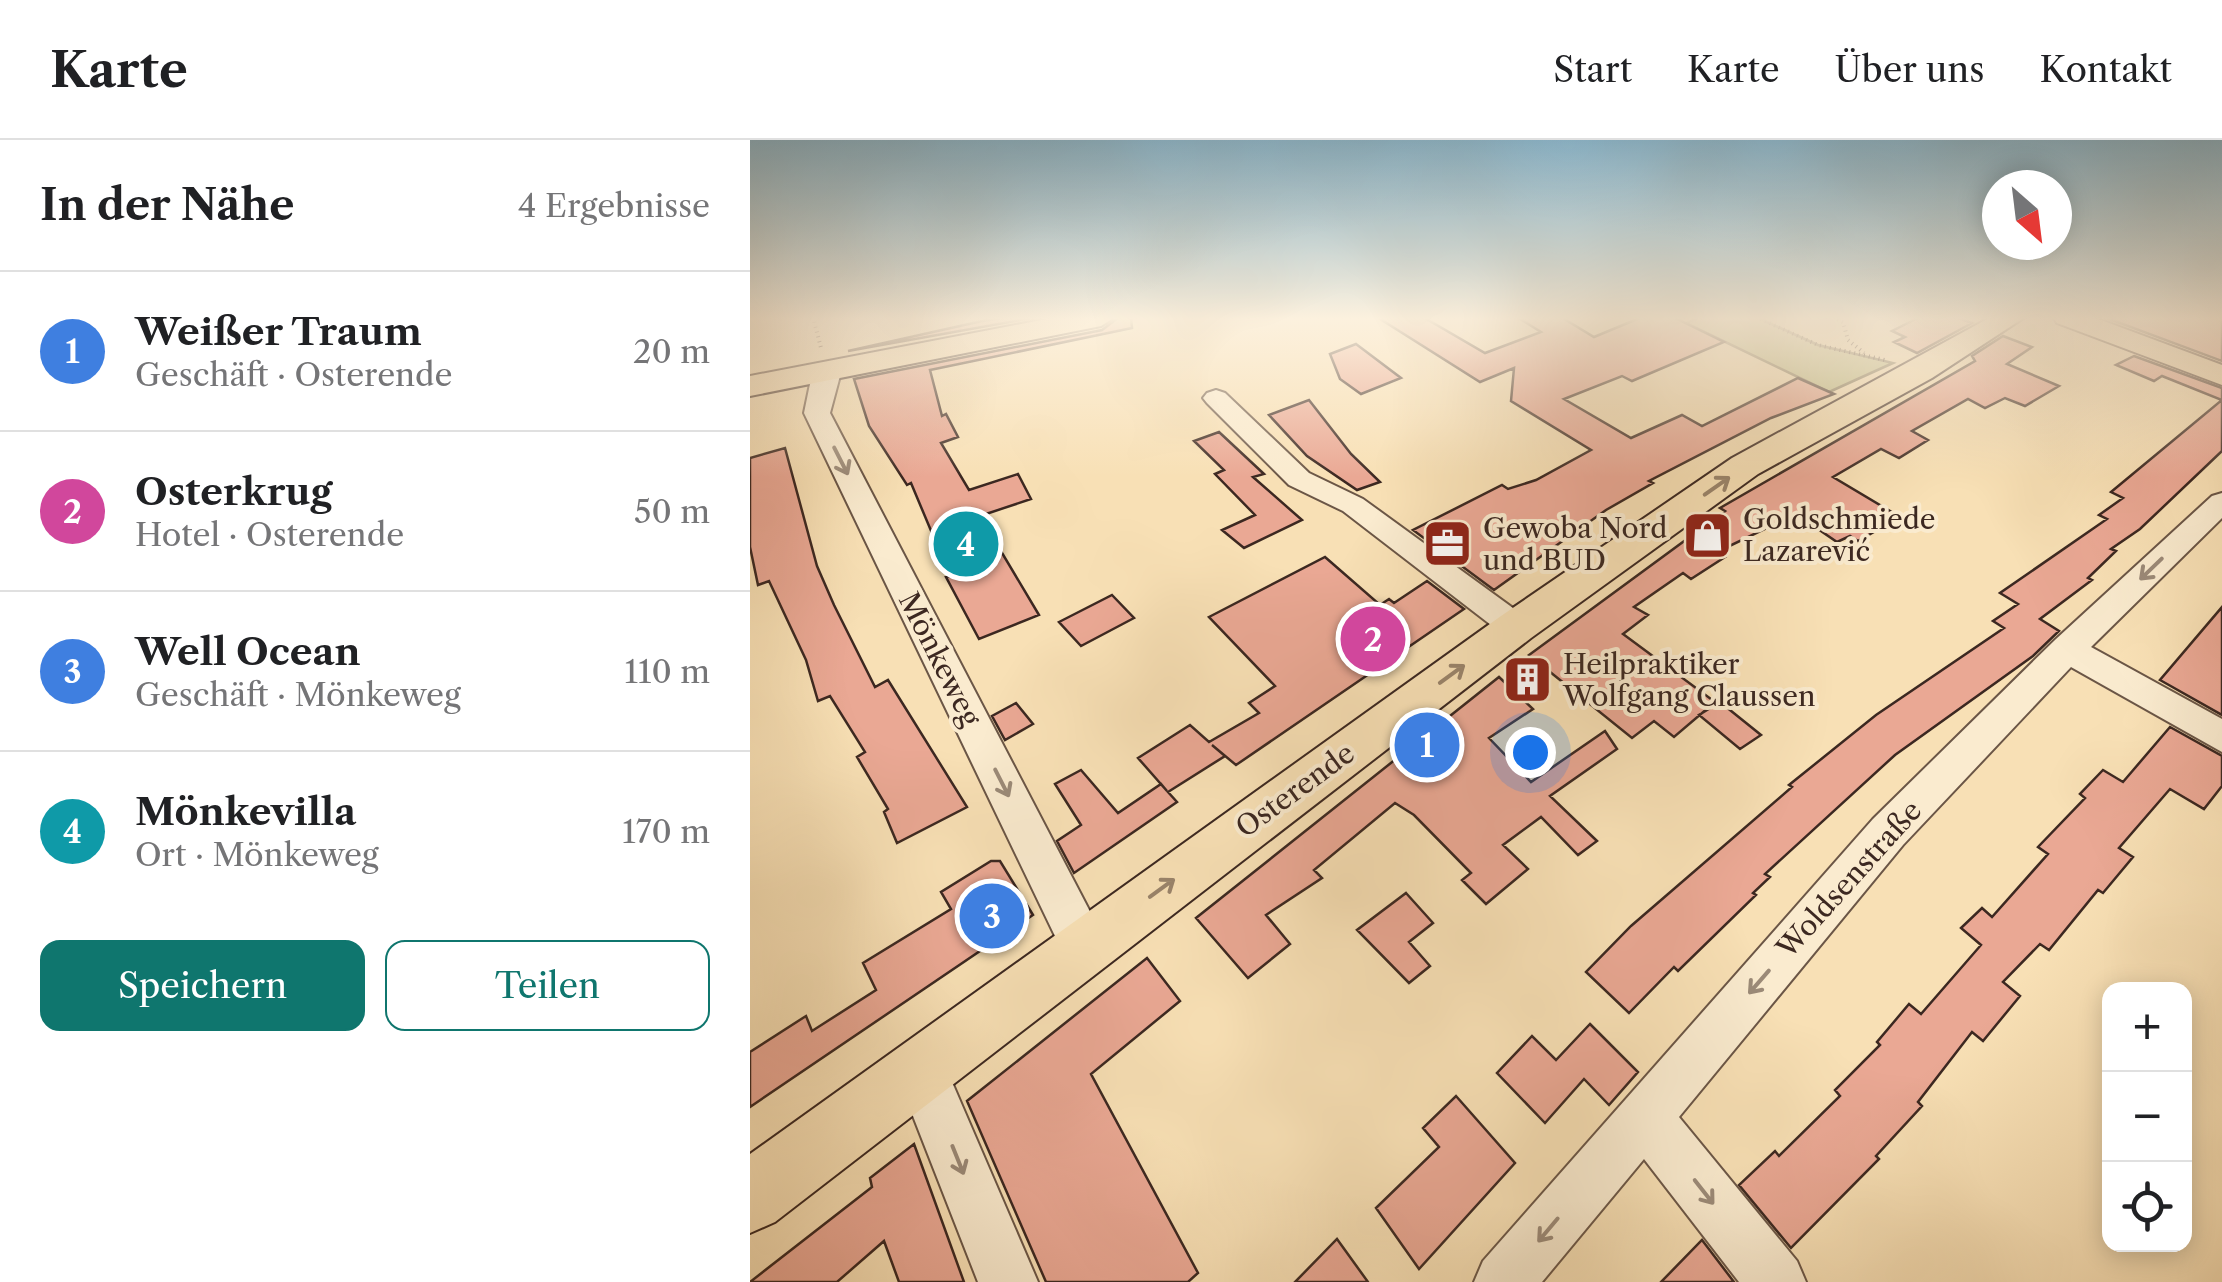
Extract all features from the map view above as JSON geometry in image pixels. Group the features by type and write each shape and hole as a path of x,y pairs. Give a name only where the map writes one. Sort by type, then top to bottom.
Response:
{"main road":[{"path":"750,386 837,370"},
{"name":"Osterende","path":"750,1196 1516,626 1745,466 1921,371"}],"street":[{"name":"Mönkeweg","path":"829,372 822,384 817,414 1083,945"},
{"path":"1216,398 1299,479 1353,505 1516,626"},
{"name":"Woldsenstraße","path":"1504,1282 1888,832 2067,649 2222,502"},
{"path":"2067,649 2222,737"},
{"path":"920,1070 1008,1282"},
{"path":"1644,1116 1776,1282"}],"shaded area":[{"path":"1784,370 1877,370 1829,392"}],"building":[{"path":"898,370 930,370 942,416 946,414 958,437 941,443 969,490 1018,474 1031,499 980,516 1039,615 979,639 946,577 950,576 911,483 907,485 869,426 854,379"},
{"path":"1337,370 1391,370 1401,378 1361,394 1340,379"},
{"path":"1461,370 1508,370 1480,382"},
{"path":"1514,370 1657,370 1632,381 1622,376 1564,399 1631,438 1682,415 1702,426 1798,378 1834,394 1771,418 1649,481 1653,483 1606,510 1494,590 1413,530 1502,485 1508,489 1536,480 1591,450 1511,401"},
{"path":"1959,370 2022,370 2059,386 2025,406 2005,398 1985,408 1968,399 1912,431 1928,440 1899,458 1881,449 1833,477 1900,517 1858,541 1850,536 1837,542 1796,514 1717,552 1725,557 1691,579 1683,573 1634,607 1648,615 1623,634 1715,702 1674,737 1654,721 1632,738 1529,655 1725,511 1720,508"},
{"path":"2129,370 2173,370 2222,388 2222,400 2162,376 2154,381"},
{"path":"1309,400 1351,454 1380,482 1357,490 1307,456 1269,415"},
{"path":"2222,400 2222,451 2140,529 2111,549 2116,551 2088,578 2092,580 2040,619 2059,631 2033,656 1895,755 1765,874 1770,877 1753,893 1756,895 1678,971 1674,967 1629,1013 1586,972 1631,926 1792,787 1789,785 1876,715 2004,628 1993,621 2018,604 2000,593 2107,519 2099,515 2123,498 2111,492"},
{"path":"1219,432 1264,474 1253,477 1302,520 1244,548 1222,530 1255,515 1215,474 1224,470 1194,441"},
{"path":"785,448 817,566 875,687 888,680 967,807 897,843 884,812 888,809 857,757 865,752 830,696 818,701 806,660 769,581 758,585 750,547 750,458"},
{"path":"1325,557 1380,605 1389,599 1394,603 1427,581 1464,609 1236,765 1212,745 1225,756 1168,792 1177,802 1074,873 1057,841 1081,825 1055,784 1081,770 1118,813 1161,784 1138,758 1190,725 1209,742 1259,713 1249,703 1275,686 1209,617"},
{"path":"1112,595 1134,618 1081,646 1059,622"},
{"path":"2222,607 2222,715 2160,680"},
{"path":"1499,677 1533,709 1489,738 1531,782 1605,731 1617,749 1550,796 1597,841 1578,855 1541,817 1503,845 1528,869 1486,904 1462,880 1471,873 1414,815 1395,803 1314,870 1322,878 1266,915 1290,944 1248,978 1196,918"},
{"path":"1720,702 1761,735 1740,749 1699,715"},
{"path":"1016,703 1033,724 1005,740 992,716"},
{"path":"2170,727 2222,756 2222,786 2204,809 2170,789 2119,848 2133,857 2103,893 2098,890 2049,950 2040,944 2003,982 2020,996 1983,1041 1972,1032 1918,1102 1922,1106 1876,1156 1879,1159 1791,1248 1739,1185 1775,1151 1779,1156 1840,1096 1835,1090 1880,1045 1877,1042 1909,1004 1921,1014 1981,945 1961,928 1982,908 1992,917 2048,854 2038,847 2085,798 2080,794 2103,770 2123,782"},
{"path":"991,861 1000,861 1033,915 750,1107 750,1052 806,1016 812,1031 876,990 863,963 951,909 941,892"},
{"path":"1406,893 1433,923 1409,942 1430,966 1409,983 1357,930"},
{"path":"1147,958 1180,1001 1091,1074 1198,1273 1188,1282 1046,1282 967,1101"},
{"path":"1590,1024 1638,1072 1609,1105 1584,1079 1545,1123 1497,1073 1532,1036 1556,1060"},
{"path":"1456,1096 1515,1163 1419,1269 1376,1208 1439,1147 1423,1128"},
{"path":"914,1144 964,1282 899,1282 884,1241 837,1282 750,1282 872,1187 870,1178"},
{"path":"1337,1239 1368,1282 1295,1282"},
{"path":"1702,1240 1734,1282 1661,1282"}],"place":[{"name":"Goldschmiede Lazarević","path":"1708,535"},
{"name":"Mönkevilla","path":"966,544"},
{"name":"Gewoba Nord und BUD","path":"1448,544"},
{"name":"Osterkrug","path":"1373,639"},
{"name":"Heilpraktiker Wolfgang Claussen","path":"1528,680"},
{"name":"Weißer Traum","path":"1427,745"},
{"name":"Well Ocean","path":"992,916"}]}
